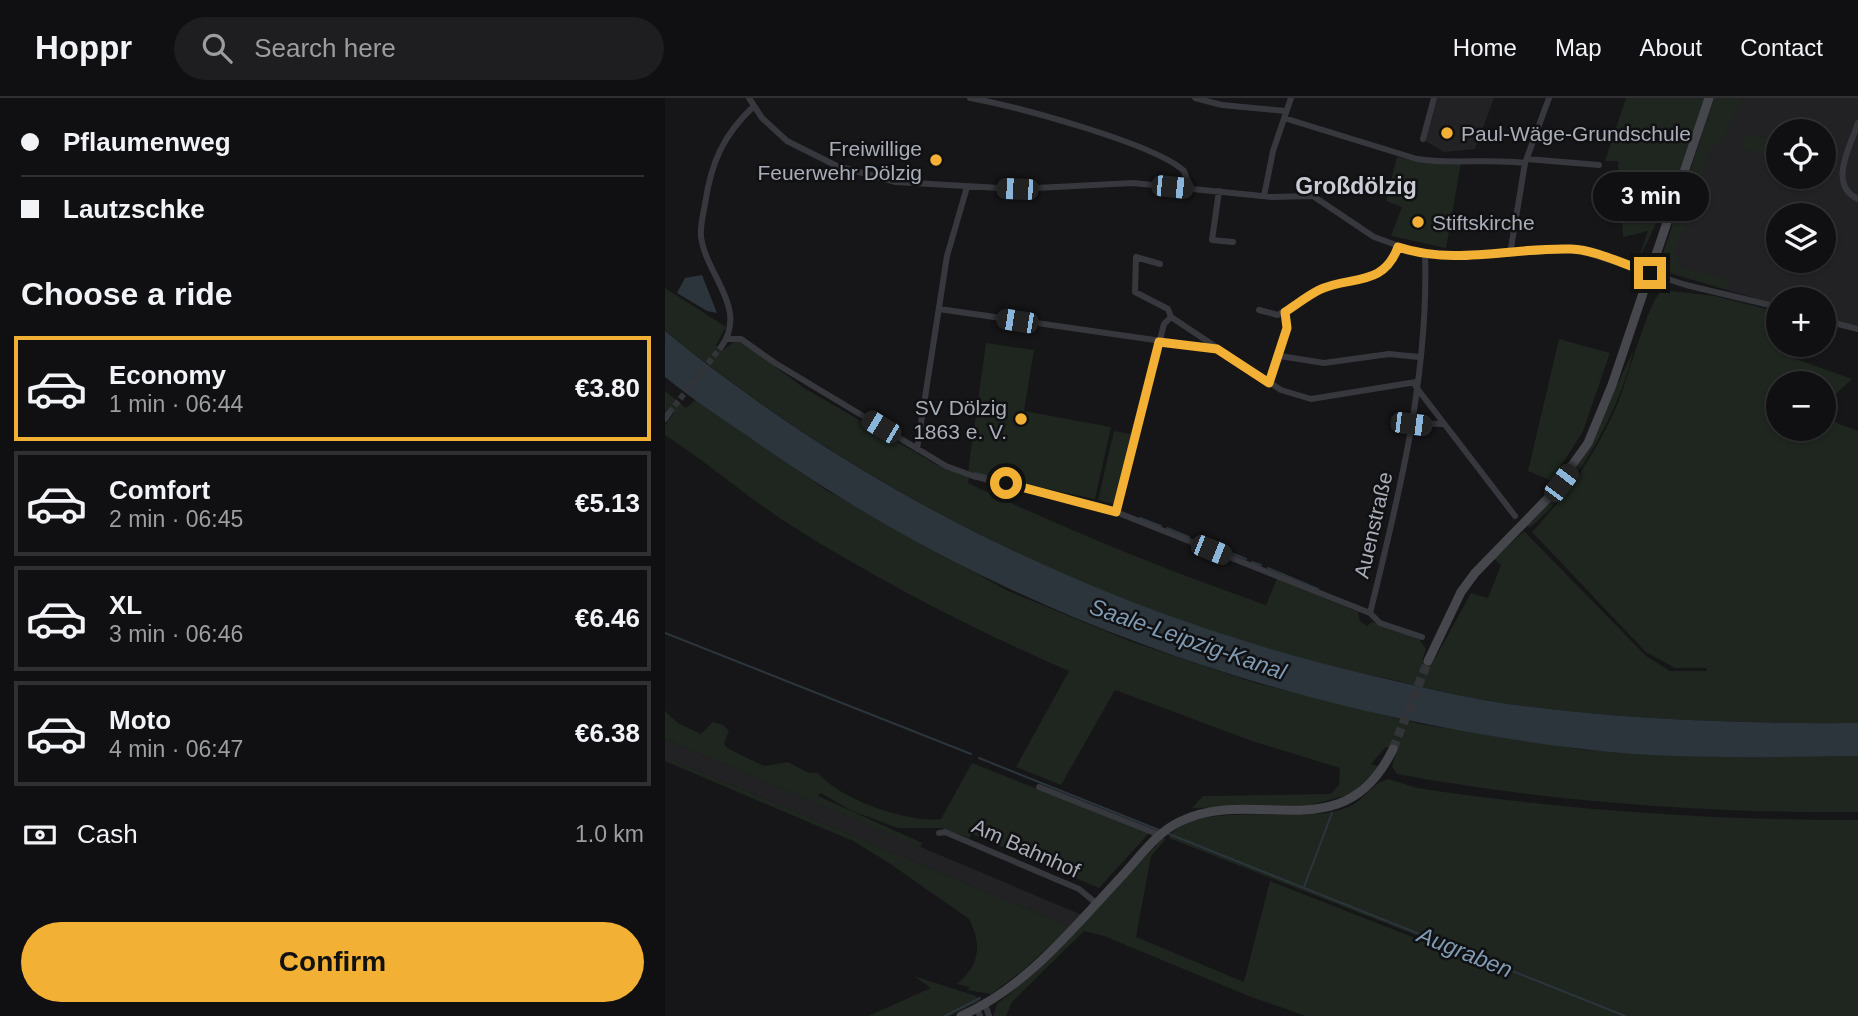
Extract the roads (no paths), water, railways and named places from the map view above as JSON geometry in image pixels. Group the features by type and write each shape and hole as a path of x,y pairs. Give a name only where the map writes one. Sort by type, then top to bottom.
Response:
{"street":[{"path":"749,98 787,141 837,166 896,182 1017,189 1133,183 1264,196 1317,197 1367,232 1398,247 1425,254 1510,254 1575,249 1650,273 1766,304"},
{"path":"970,98 1055,120 1154,154 1184,171 1191,189"},
{"path":"1195,98 1285,115 1417,159 1483,159 1599,165"},
{"path":"1264,196 1273,151 1290,98"},
{"path":"1510,254 1526,161 1549,98"},
{"path":"1428,661 1461,592 1475,572 1551,496 1588,443 1612,385 1709,98"},
{"path":"1423,139 1433,99"},
{"path":"721,347 727,339 731,324 729,306 702,241 702,225 716,154 729,133 754,106"},
{"path":"1858,123 1841,174 1844,186 1858,199"},
{"path":"918,449 947,256 967,187"},
{"path":"1219,191 1212,240 1233,242"},
{"path":"1259,310 1273,316 1285,312 1319,290 1358,281 1385,268 1398,247"},
{"name":"Auenstraße","path":"1370,613 1403,481 1426,295 1425,254"},
{"path":"1160,264 1136,257 1135,292 1168,309 1171,317 1292,396 1311,399 1416,385 1515,516"},
{"path":"939,309 1217,349"},
{"path":"1269,383 1287,328 1285,312"},
{"path":"1116,512 1159,342 1165,321 1171,317"},
{"path":"1836,323 1858,329"},
{"path":"731,324 741,339 775,363 918,449 966,474 1116,512 1370,613 1383,625 1422,637"},
{"path":"727,339 741,339"},
{"path":"1280,356 1324,363 1389,354 1419,357"},
{"path":"1411,424 1443,424"},
{"path":"961,1016 980,1010 1025,978 1160,835 1177,823 1199,815 1307,810 1347,800 1374,780 1393,749"},
{"path":"1039,787 1160,835"},
{"name":"Am Bahnhof","path":"939,833 945,832 1079,890 1096,904"},
{"path":"980,1010 989,1016"}],"water":[{"path":"702,275 717,313 707,311 677,293 685,278"},
{"name":"Saale-Leipzig-Kanal","path":"665,331 744,392 827,448 913,499 1002,545 1093,586 1186,622 1281,652 1378,677 1505,703 1607,715 1691,720 1858,723 1858,756 1651,755 1582,749 1472,733 1363,710 1256,682 1151,648 1049,607 949,559 853,505 759,444 665,377"}],"waterway":[{"path":"975,473 1108,506"},
{"path":"1140,518 1161,526"},
{"path":"1167,528 1189,537"},
{"path":"1201,542 1220,550"},
{"path":"1231,553 1246,559"},
{"path":"1252,562 1261,565"},
{"path":"1268,568 1318,589"},
{"path":"665,633 971,754"},
{"path":"979,758 1159,830"},
{"path":"1304,887 1332,813"},
{"name":"Augraben","path":"1169,834 1625,1016"},
{"path":"945,1016 980,998"}],"tunnel":[{"path":"669,413 721,347"},
{"path":"1393,749 1428,661"}],"place":[{"name":"Paul-Wäge-Grundschule","path":"1447,133"},
{"name":"Freiwillige Feuerwehr Dölzig","path":"936,160"},
{"name":"Stiftskirche","path":"1418,222"},
{"name":"SV Dölzig 1863 e. V.","path":"1021,419"}],"district":[{"name":"Großdölzig","path":"1356,186"}]}
